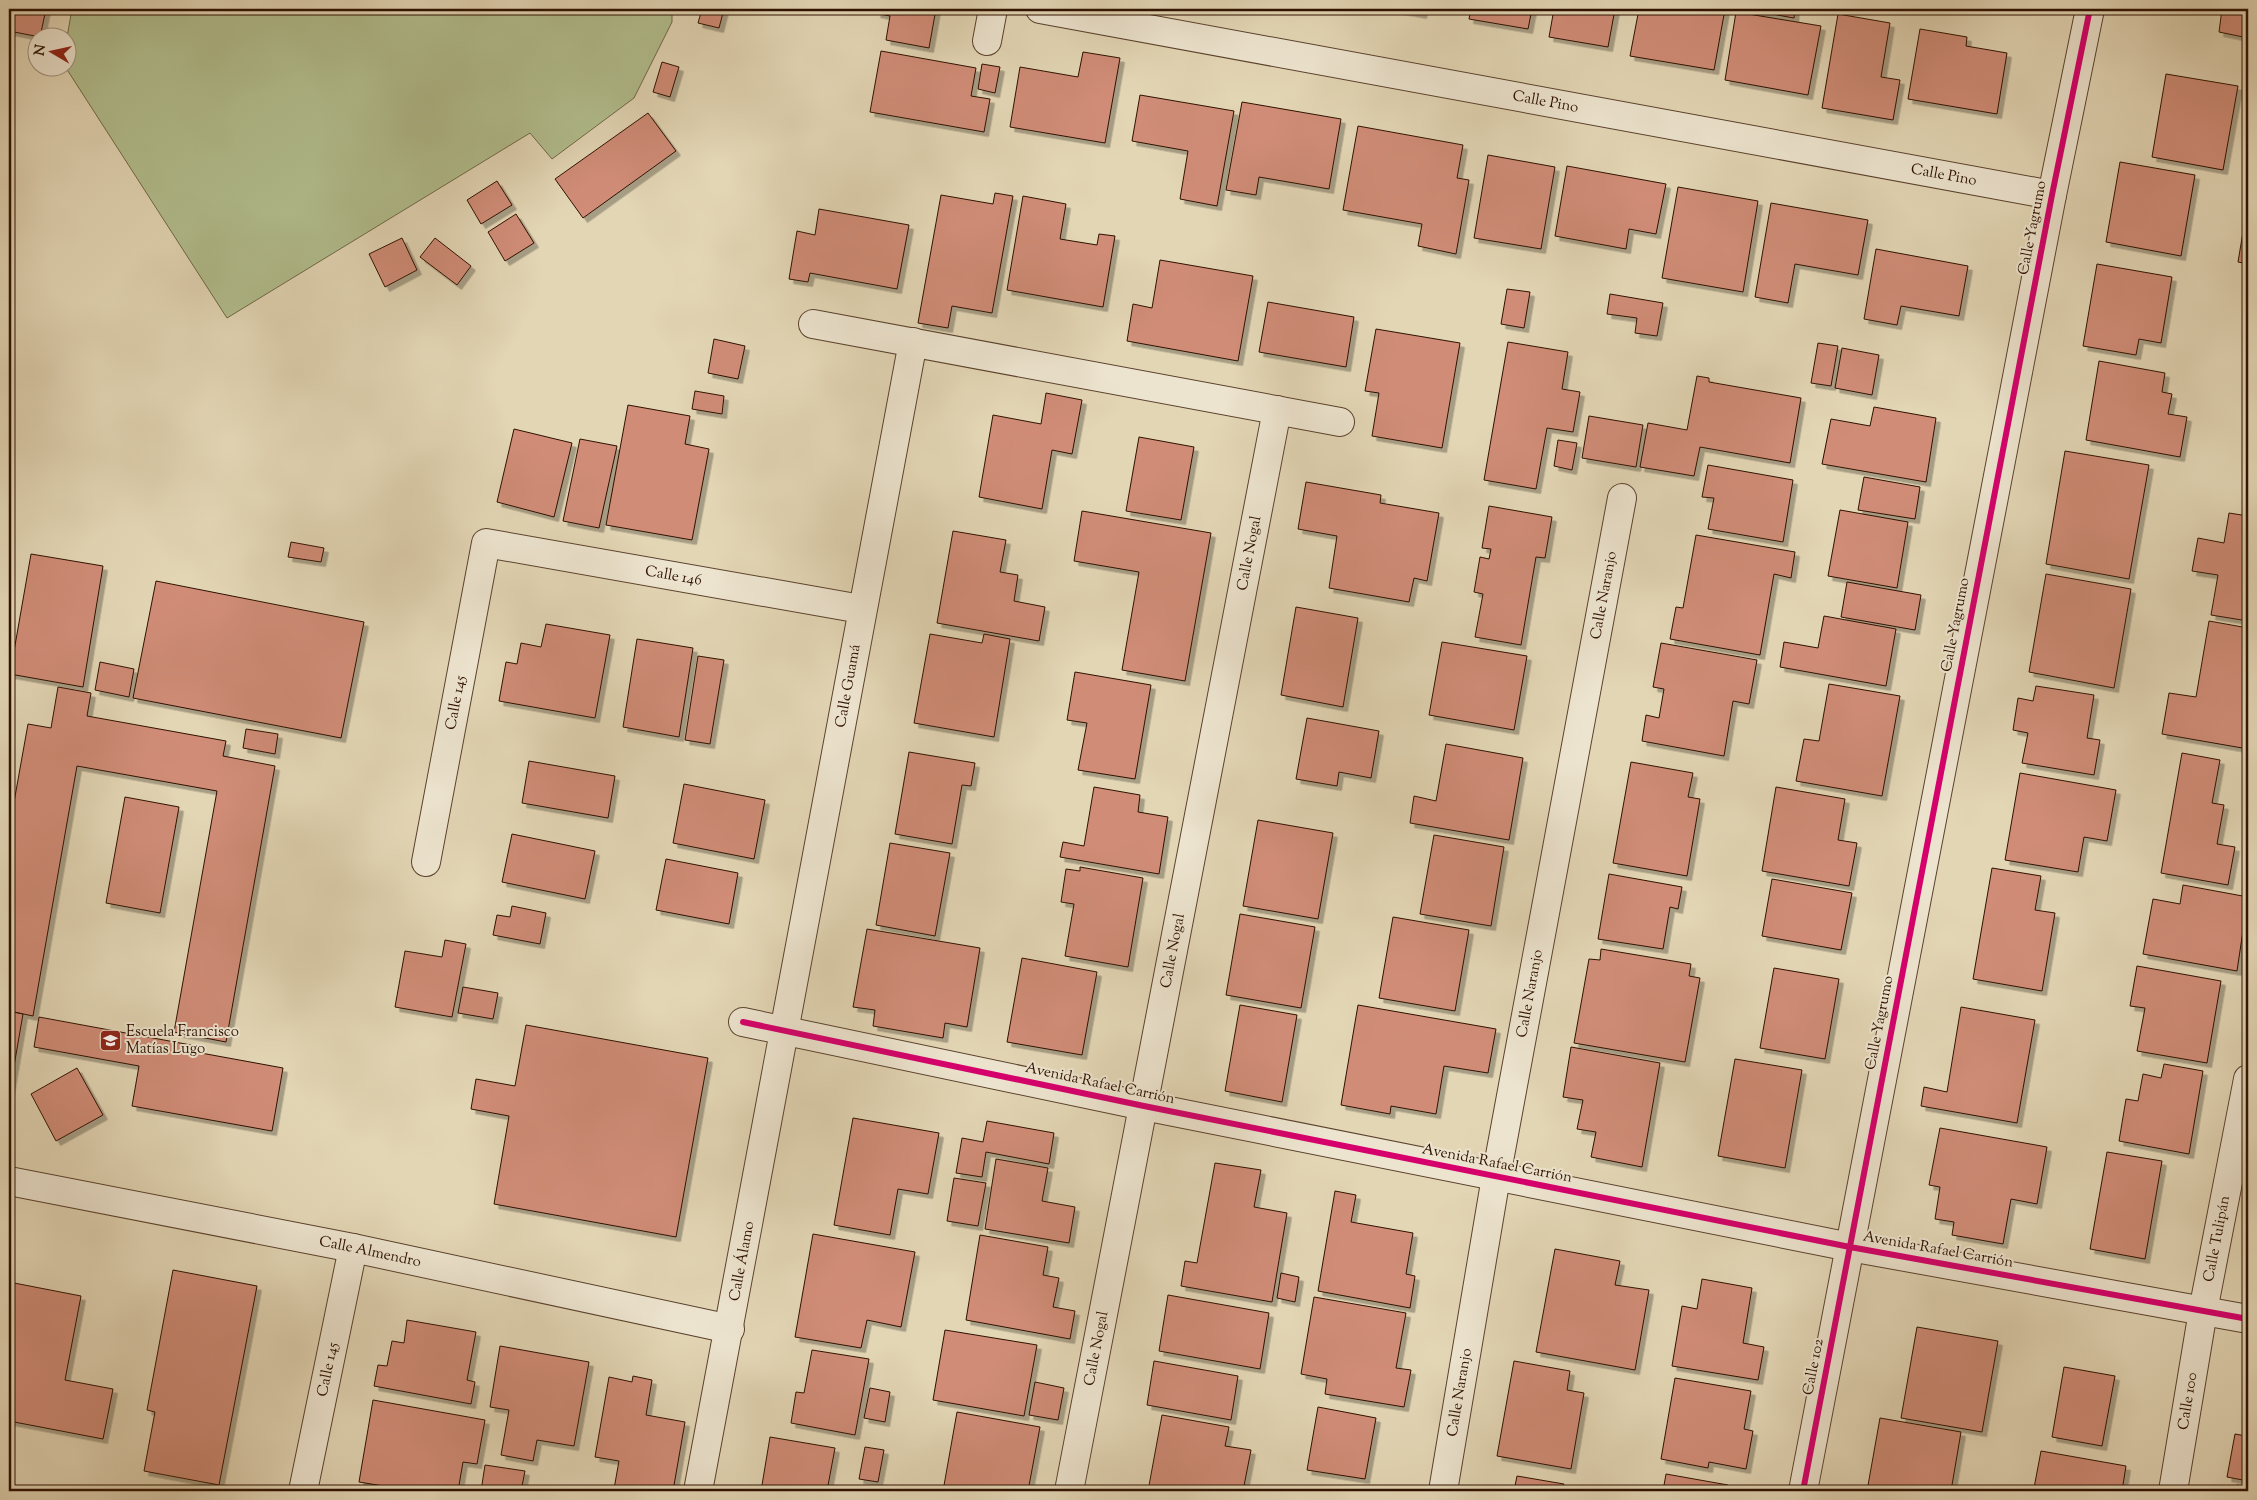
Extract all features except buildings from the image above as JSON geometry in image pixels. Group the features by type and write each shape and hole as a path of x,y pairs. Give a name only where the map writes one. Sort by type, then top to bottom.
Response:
{"street":[{"path":"987,41 993,9"},
{"name":"Calle Pino","path":"1040,9 2052,195"},
{"name":"Calle Yagrumo","path":"1850,1247 2052,195 2090,9"},
{"path":"813,324 1340,422"},
{"name":"Calle Guamá","path":"784,1031 861,610 913,342"},
{"name":"Calle Nogal","path":"1069,1491 1278,410"},
{"name":"Calle Naranjo","path":"1443,1491 1496,1176 1622,498"},
{"name":"Calle 146","path":"486,543 861,610"},
{"name":"Calle 145","path":"426,862 486,543"},
{"name":"Avenida Rafael Carrión","path":"743,1022 1144,1106 1850,1247 2248,1320"},
{"name":"Calle Álamo","path":"698,1491 730,1329 784,1031"},
{"name":"Calle Tulipán","path":"2203,1311 2248,1079"},
{"name":"Calle Almendro","path":"9,1181 353,1248 730,1329"},
{"name":"Calle 102","path":"1803,1491 1850,1247"},
{"name":"Calle 145","path":"303,1491 353,1248"},
{"name":"Calle 100","path":"2173,1491 2203,1311"}],"green space":[{"path":"72,9 672,9 672,22 634,98 552,159 530,133 227,318 72,78 78,78 78,28 69,28"}],"cycle path":[{"path":"1803,1491 2052,195 2090,9"},
{"path":"743,1022 1144,1106 1850,1247 2248,1319"}],"place":[{"name":"Escuela Francisco Matías Lugo","path":"110,1041"}]}
